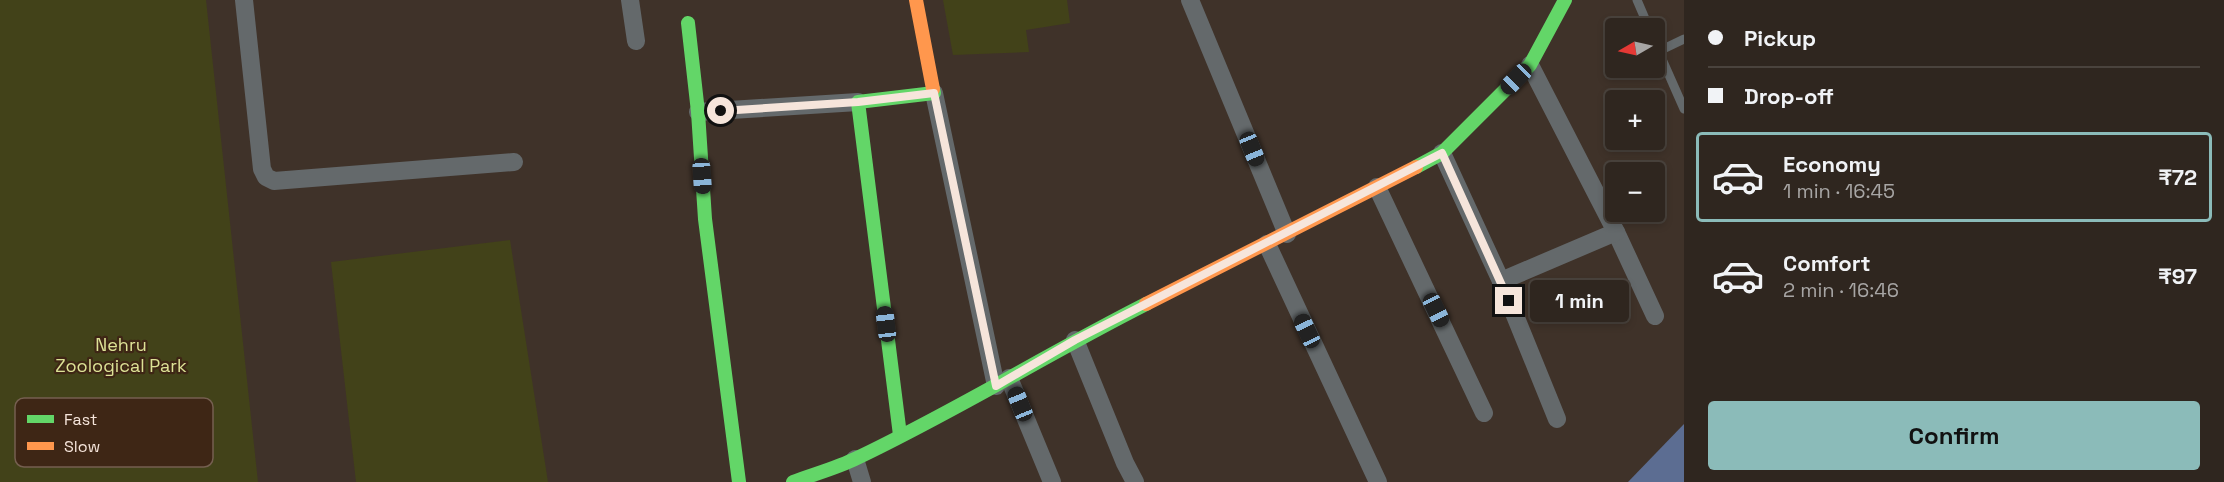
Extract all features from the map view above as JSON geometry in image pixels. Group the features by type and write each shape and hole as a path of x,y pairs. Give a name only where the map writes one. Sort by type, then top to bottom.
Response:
{"street":[{"path":"244,0 262,169 266,177 274,181 514,162"},
{"path":"630,0 636,41"},
{"path":"916,0 934,93 1003,382 1052,482"},
{"path":"1190,0 1287,234"},
{"path":"793,482 855,459 1003,382 1075,340 1287,234 1442,153 1530,65 1565,0"},
{"path":"688,23 698,112 705,219 739,482"},
{"path":"1530,65 1616,232 1655,316"},
{"path":"698,112 858,102 934,93"},
{"path":"858,102 900,435"},
{"path":"1442,153 1501,282 1557,419"},
{"path":"1377,187 1484,413"},
{"path":"1501,282 1616,232"},
{"path":"1267,244 1378,482"},
{"path":"1075,340 1125,463 1135,482"},
{"path":"855,459 862,482"}],"lane":[{"path":"1637,0 1645,18"},
{"path":"1665,48 1684,39"},
{"path":"1665,65 1684,109"}],"green space":[{"name":"Nehru Zoological Park","path":"0,0 206,0 258,482 0,482"},
{"path":"943,0 1067,0 1070,23 1026,30 1029,52 953,55"},
{"path":"510,240 548,482 356,482 331,262"}],"water":[{"path":"1684,424 1684,482 1628,482"}],"traffic: fast":[{"path":"1416,167 1442,153 1530,65 1565,0"},
{"path":"688,23 698,112 705,219 739,482"},
{"path":"900,435 858,102 934,93 933,89"},
{"path":"793,482 849,462 894,440 1146,304"}],"traffic: slow":[{"path":"916,0 933,89"},
{"path":"1146,304 1416,167"}],"route":[{"path":"721,111 858,102 934,93 996,386 1075,340 1442,153 1509,301"}]}
